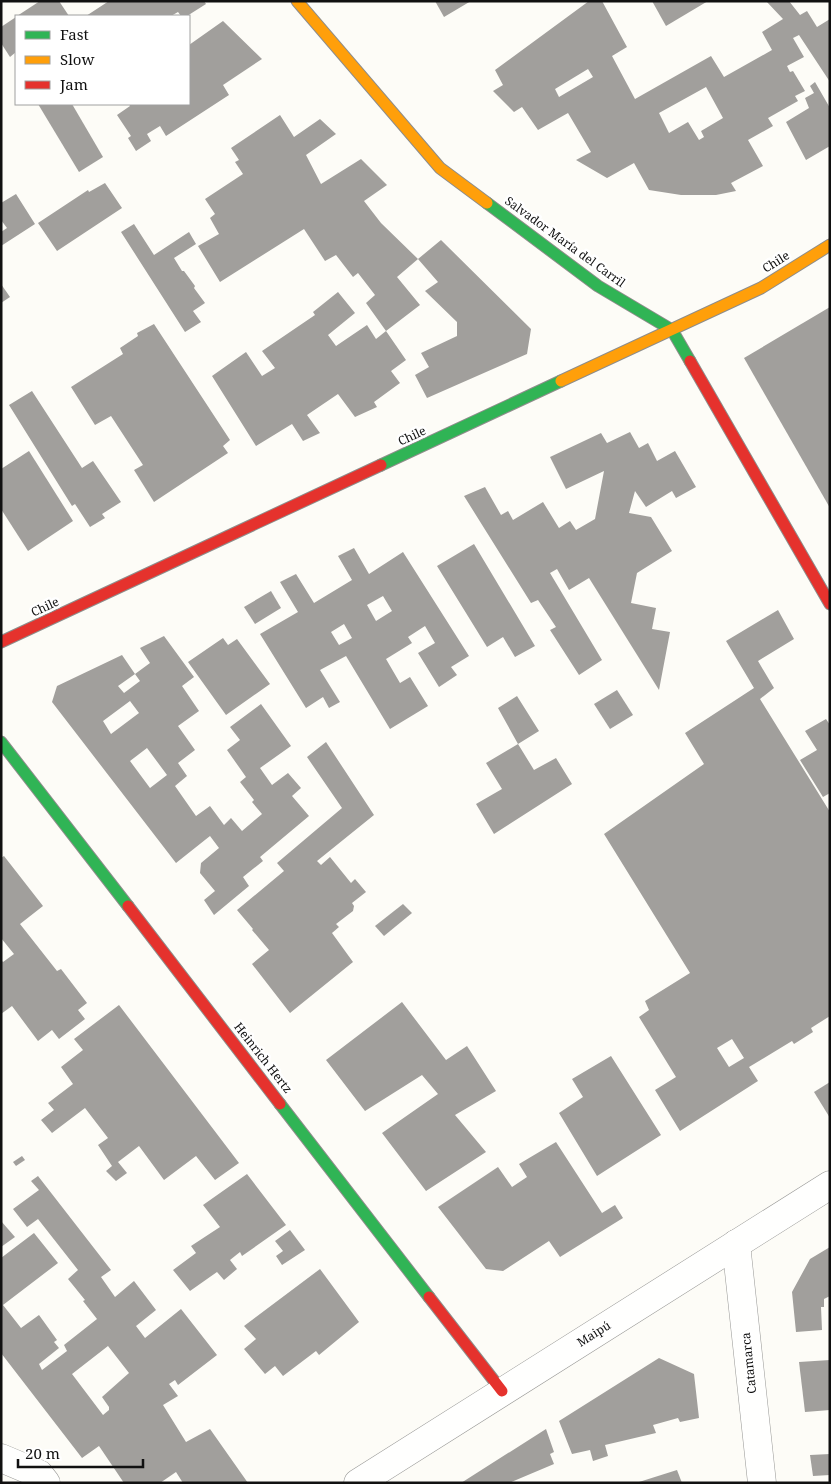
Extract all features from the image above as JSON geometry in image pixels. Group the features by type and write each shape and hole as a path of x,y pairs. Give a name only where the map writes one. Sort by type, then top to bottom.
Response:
{"street":[{"name":"Salvador María del Carril","path":"298,1 440,168 598,286 672,330 830,604"},
{"name":"Chile","path":"1,642 761,288 830,245"},
{"name":"Heinrich Hertz","path":"1,742 502,1391"},
{"name":"Maipú","path":"358,1483 830,1185"},
{"name":"Catamarca","path":"736,1244 762,1483"},
{"path":"1,1458 39,1474 46,1483"}],"building":[{"path":"40,1 59,1 68,15 19,15"},
{"path":"109,1 204,1 206,4 189,15 180,15 178,12 173,15 88,15"},
{"path":"435,1 471,1 444,17"},
{"path":"589,1 602,1 627,47 612,56 635,99 711,56 724,77 772,50 762,32 783,19 766,1 789,1 800,15 807,11 817,27 830,19 830,82 799,35 793,38 804,57 787,66 790,72 793,71 805,91 795,96 798,101 768,118 773,126 748,140 763,166 731,183 736,191 716,195 681,195 649,190 634,163 607,178 576,160 591,152 568,113 538,130 522,107 514,112 493,91 503,85 495,70","holes":["588,69 593,77 559,97 555,89","706,87 723,118 701,131 704,137 699,140 688,122 669,133 659,113"]},
{"path":"652,1 708,1 666,26"},
{"path":"15,18 15,53 10,57 1,43 1,27"},
{"path":"223,21 262,59 223,85 229,95 166,136 160,126 147,134 151,141 136,151 128,138 131,136 117,115 130,105 190,105 190,44"},
{"path":"815,82 830,108 830,146 806,160 786,122 809,108 805,98 814,93 810,86"},
{"path":"39,105 73,105 103,157 79,172"},
{"path":"280,115 294,137 320,119 336,134 306,155 321,184 361,159 387,185 364,201 381,223 418,259 397,277 420,305 386,331 366,303 375,295 358,273 353,277 336,255 325,261 304,229 220,282 198,246 219,234 210,218 215,214 205,199 243,174 235,162 239,160 231,148"},
{"path":"105,183 122,208 57,251 38,223 88,190 89,192"},
{"path":"16,194 35,224 1,246 1,232 7,228 1,220 1,203"},
{"path":"134,224 154,255 189,232 196,244 174,258 205,303 193,311 201,322 185,332 121,232"},
{"path":"441,240 531,329 527,354 427,398 415,375 429,367 421,353 457,336 457,322 425,291 438,282 418,259"},
{"path":"1,284 10,297 1,303"},
{"path":"338,292 355,313 328,335 336,346 367,325 376,339 386,331 406,360 391,371 400,383 374,402 377,407 355,417 338,394 307,415 320,433 303,441 292,424 256,446 212,376 246,352 262,376 275,368 262,351 315,315 313,312"},
{"path":"830,307 830,508 744,358"},
{"path":"154,324 230,440 223,446 228,453 154,502 134,470 143,465 111,416 95,425 71,387 123,354 120,348 138,336 137,333"},
{"path":"32,391 82,468 93,461 121,502 102,514 105,518 90,527 75,504 72,506 9,405"},
{"path":"630,432 639,448 648,443 657,461 675,451 696,487 676,498 672,491 646,507 635,491 629,513 651,517 672,551 637,573 631,603 656,608 652,629 670,632 659,690 589,578 569,590 557,569 550,573 602,660 579,675 550,630 556,627 538,600 531,603 464,496 485,487 501,515 508,511 513,520 543,502 559,528 570,521 576,530 595,519 604,471 566,489 550,457 601,433 607,443"},
{"path":"29,451 73,521 28,551 1,509 1,469"},
{"path":"474,544 535,646 515,657 503,637 487,647 437,566"},
{"path":"354,548 369,574 403,552 469,656 451,667 457,675 439,687 418,653 435,643 425,626 408,637 412,643 386,659 400,683 410,677 428,706 390,729 346,656 320,670 340,702 329,708 323,697 306,708 260,634 298,612 280,582 296,574 314,603 352,580 338,556","holes":["383,596 392,611 376,621 367,605","344,624 352,638 339,645 331,632"]},
{"path":"271,591 281,608 255,624 244,607"},
{"path":"778,610 794,639 758,661 774,688 760,699 830,812 830,1016 811,1028 813,1032 794,1044 792,1041 749,1067 758,1081 680,1131 655,1090 676,1077 639,1017 649,1010 645,1001 690,973 604,834 704,764 685,733 754,688 726,641","holes":["732,1039 744,1058 729,1067 717,1048"]},
{"path":"164,636 194,677 182,686 199,711 178,726 195,750 178,763 187,776 175,786 196,816 210,806 224,825 231,818 242,831 262,814 240,782 246,777 227,750 240,740 230,727 261,704 291,746 260,768 272,785 288,773 301,788 292,796 309,816 260,857 263,861 243,877 249,886 214,915 204,900 215,891 200,873 201,863 219,848 210,836 176,863 52,702 57,686 122,655 135,674 150,663 140,648","holes":["135,674 140,681 124,693 118,686","130,701 139,713 111,734 103,721","147,748 167,775 150,788 130,761"]},
{"path":"223,638 228,645 237,639 270,684 226,715 188,662"},
{"path":"617,690 633,715 610,729 594,704"},
{"path":"517,696 539,731 518,744 498,708"},
{"path":"826,719 830,725 830,793 823,797 800,760 817,750 805,731"},
{"path":"326,742 374,815 317,861 321,865 330,857 351,883 355,879 366,892 352,903 354,906 353,911 336,924 339,927 332,933 353,962 290,1013 252,964 269,950 237,910 284,871 277,863 342,808 307,757"},
{"path":"518,744 534,770 556,758 572,784 494,834 476,804 502,789 486,763"},
{"path":"4,856 43,906 20,924 57,971 61,969 87,1003 78,1010 85,1019 59,1039 52,1030 38,1041 12,1006 1,1014 1,960 3,962 14,954 1,938 1,858"},
{"path":"403,904 412,913 384,936 375,926"},
{"path":"402,1002 446,1060 467,1046 496,1091 455,1115 486,1152 426,1191 382,1133 438,1094 422,1075 365,1111 326,1060"},
{"path":"119,1005 239,1163 215,1180 196,1156 164,1180 139,1146 118,1162 127,1173 116,1181 106,1171 112,1166 98,1145 108,1138 85,1108 52,1133 41,1120 54,1110 48,1103 73,1084 61,1067 83,1050 74,1039"},
{"path":"611,1056 661,1135 597,1176 559,1113 583,1097 572,1079"},
{"path":"830,1082 830,1118 814,1092"},
{"path":"556,1142 602,1213 615,1205 623,1218 560,1257 549,1241 503,1271 486,1269 438,1207 498,1167 512,1187 527,1177 519,1164"},
{"path":"22,1156 25,1160 16,1166 13,1162"},
{"path":"247,1174 286,1225 242,1256 240,1252 230,1260 237,1269 224,1280 217,1272 190,1291 173,1270 196,1253 191,1246 220,1227 203,1205"},
{"path":"38,1176 111,1270 101,1277 115,1297 134,1281 156,1310 136,1326 145,1338 181,1309 217,1355 178,1385 175,1380 169,1384 178,1396 163,1405 186,1442 210,1429 248,1483 183,1483 176,1472 160,1483 124,1483 99,1446 82,1458 1,1353 1,1258 34,1233 58,1263 3,1305 21,1328 39,1315 57,1340 54,1342 59,1348 39,1364 42,1370 67,1351 64,1345 97,1319 68,1279 78,1270 38,1219 27,1227 13,1209 39,1190 31,1181","holes":["108,1346 129,1373 102,1397 109,1407 109,1410 103,1415 72,1374"]},
{"path":"1,1221 15,1237 1,1247"},
{"path":"290,1230 305,1250 282,1265 276,1256 283,1251 275,1241"},
{"path":"830,1247 830,1296 824,1299 824,1307 821,1307 822,1330 796,1332 792,1292 810,1259"},
{"path":"320,1269 359,1322 319,1355 316,1351 283,1376 275,1366 265,1374 244,1349 256,1339 244,1326"},
{"path":"659,1358 694,1374 699,1418 680,1422 678,1418 653,1425 656,1433 605,1445 608,1456 593,1461 590,1450 572,1454 559,1421"},
{"path":"830,1360 830,1410 805,1412 799,1362"},
{"path":"546,1429 554,1452 550,1454 554,1464 509,1483 461,1483"},
{"path":"830,1454 830,1475 813,1476 810,1455"},
{"path":"677,1470 682,1483 639,1483 639,1482"}],"traffic: fast":[{"path":"487,203 598,286 672,330 690,361"},
{"path":"381,465 561,381"},
{"path":"1,742 128,906"},
{"path":"280,1104 429,1297"}],"traffic: slow":[{"path":"297,1 440,168 487,203"},
{"path":"561,381 761,288 830,245"}],"traffic: jam":[{"path":"690,361 830,604"},
{"path":"1,642 381,465"},
{"path":"128,906 280,1104"},
{"path":"429,1297 502,1391"}]}
